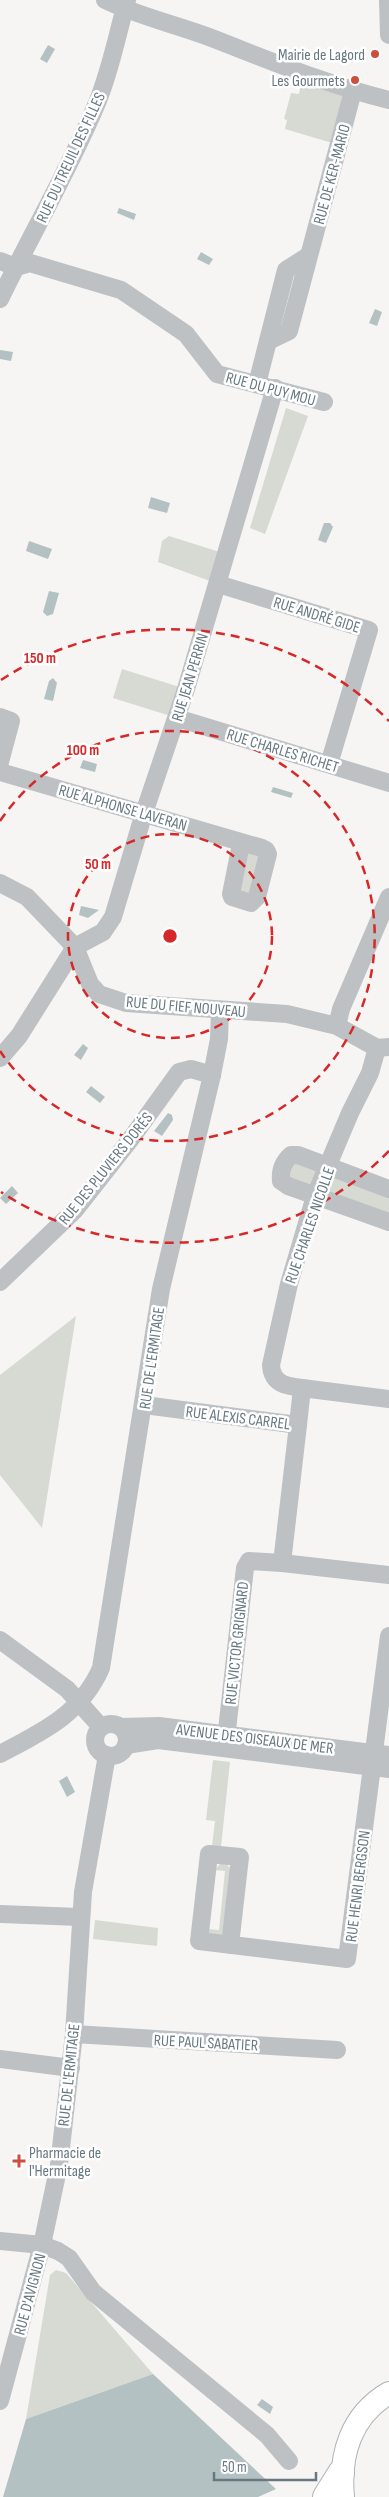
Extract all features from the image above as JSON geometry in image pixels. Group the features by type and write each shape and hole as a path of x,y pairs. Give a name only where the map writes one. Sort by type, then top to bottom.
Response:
{"highway":[{"path":"326,2497 342,2485"}],"main road":[{"path":"342,2485 346,2447 353,2429 367,2410 389,2393"}],"street":[{"path":"105,0 125,5 260,58 353,91 389,100"},
{"path":"388,0 389,35"},
{"name":"RUE DU TREUIL DES FILLES","path":"0,298 8,264 74,156 98,102 112,61 125,5"},
{"name":"RUE DE KER-MARIO","path":"257,384 286,270 308,256 353,91"},
{"name":"RUE DU PUY MOU","path":"8,264 30,263 121,290 186,334 217,374 324,402"},
{"name":"RUE JEAN PERRIN","path":"75,947 103,932 113,917 144,812 177,718 275,388"},
{"name":"RUE ANDRÉ GIDE","path":"218,584 369,630 329,764"},
{"path":"0,717 11,720 0,762"},
{"name":"RUE CHARLES RICHET","path":"177,718 389,783"},
{"name":"RUE ALPHONSE LAVERAN","path":"0,772 144,812 247,844"},
{"name":"RUE DU FIEF NOUVEAU","path":"0,883 27,898 75,947 90,984 99,994 126,1003 220,1011 287,1014 337,1026 383,1047"},
{"path":"337,1026 341,1009 389,897"},
{"path":"0,1058 19,1036 75,947"},
{"name":"RUE DE L'ERMITAGE","path":"0,1754 53,1726 81,1702 93,1686 101,1668 161,1289 212,1075 219,1039 220,1011"},
{"name":"RUE CHARLES NICOLLE","path":"302,1388 279,1383 272,1375 271,1365 289,1284 316,1196 350,1113 383,1047"},
{"name":"RUE DES PLUVIERS DORÉS","path":"0,1282 74,1210 130,1140 179,1072 191,1068 212,1075"},
{"path":"389,1190 298,1155 291,1155 285,1160 280,1174 281,1181 288,1186 389,1222"},
{"path":"302,1388 389,1399"},
{"name":"RUE ALEXIS CARREL","path":"144,1405 298,1426 302,1388"},
{"path":"282,1563 298,1426"},
{"name":"RUE VICTOR GRIGNARD","path":"226,1741 245,1568 249,1562 255,1560 389,1575"},
{"path":"381,1761 389,1636"},
{"path":"0,1640 67,1689 81,1702 101,1727"},
{"path":"111,1723 121,1727 127,1735 126,1745 118,1754 107,1755 98,1750 95,1740 101,1727 111,1723"},
{"name":"AVENUE DES OISEAUX DE MER","path":"121,1727 159,1726 226,1741 381,1761"},
{"name":"AVENUE DES OISEAUX DE MER","path":"126,1745 158,1740 226,1741"},
{"name":"RUE DE L'ERMITAGE","path":"42,2246 59,2165 74,2034 80,1918 92,1836 107,1755"},
{"name":"RUE HENRI BERGSON","path":"230,1945 240,1857 209,1854 199,1941 230,1945 347,1959 381,1761"},
{"path":"0,1914 80,1918"},
{"name":"RUE PAUL SABATIER","path":"74,2034 338,2050"},
{"path":"0,2059 70,2068"},
{"path":"0,2241 42,2246 58,2251 69,2258 93,2292 267,2435 289,2461"},
{"name":"RUE D'AVIGNON","path":"0,2400 42,2246"}],"shaded area":[{"path":"48,45 55,49 47,63 40,59"},
{"path":"303,74 353,91 339,145 285,129 287,120 284,119 291,93 299,94"},
{"path":"119,208 136,214 134,220 117,213"},
{"path":"201,252 213,259 209,265 197,259"},
{"path":"375,309 382,312 377,326 369,323"},
{"path":"0,350 13,352 11,361 0,359"},
{"path":"286,408 308,416 265,534 250,528"},
{"path":"151,497 170,503 167,513 148,508"},
{"path":"324,523 330,523 333,527 326,543 318,540"},
{"path":"169,536 226,554 218,584 158,562 162,541"},
{"path":"29,541 52,549 48,559 26,551"},
{"path":"49,591 59,593 53,614 47,616 43,612"},
{"path":"122,669 186,689 177,718 113,698"},
{"path":"53,678 57,683 53,701 44,699 49,681"},
{"path":"83,760 97,764 95,772 80,768"},
{"path":"273,787 293,793 291,798 271,792"},
{"path":"262,848 257,897 230,888 240,849"},
{"path":"81,906 99,910 88,918 79,915"},
{"path":"83,1044 88,1048 81,1060 74,1055"},
{"path":"91,1086 105,1097 100,1103 86,1092"},
{"path":"168,1113 172,1115 173,1120 162,1136 154,1131"},
{"path":"285,1160 389,1189 389,1222 288,1186"},
{"path":"12,1186 18,1193 6,1204 0,1198"},
{"path":"76,1316 42,1528 0,1475 0,1375"},
{"path":"213,1760 230,1762 221,1847 212,1846 215,1821 206,1820"},
{"path":"67,1776 75,1792 67,1797 59,1781"},
{"path":"221,1863 226,1863 231,1870 222,1936 209,1934 208,1929 219,1930 225,1871 214,1870"},
{"path":"95,1920 158,1928 157,1946 93,1939"},
{"path":"56,2270 66,2273 153,2374 26,2419 50,2275"},
{"path":"153,2374 276,2489 258,2497 3,2497 26,2419"},
{"path":"262,2399 273,2407 270,2414 257,2405"}],"place":[{"name":"Mairie de Lagord","path":"375,54"},
{"name":"Les Gourmets","path":"355,80"},
{"name":"Pharmacie de l'Hermitage","path":"19,2161"}]}
